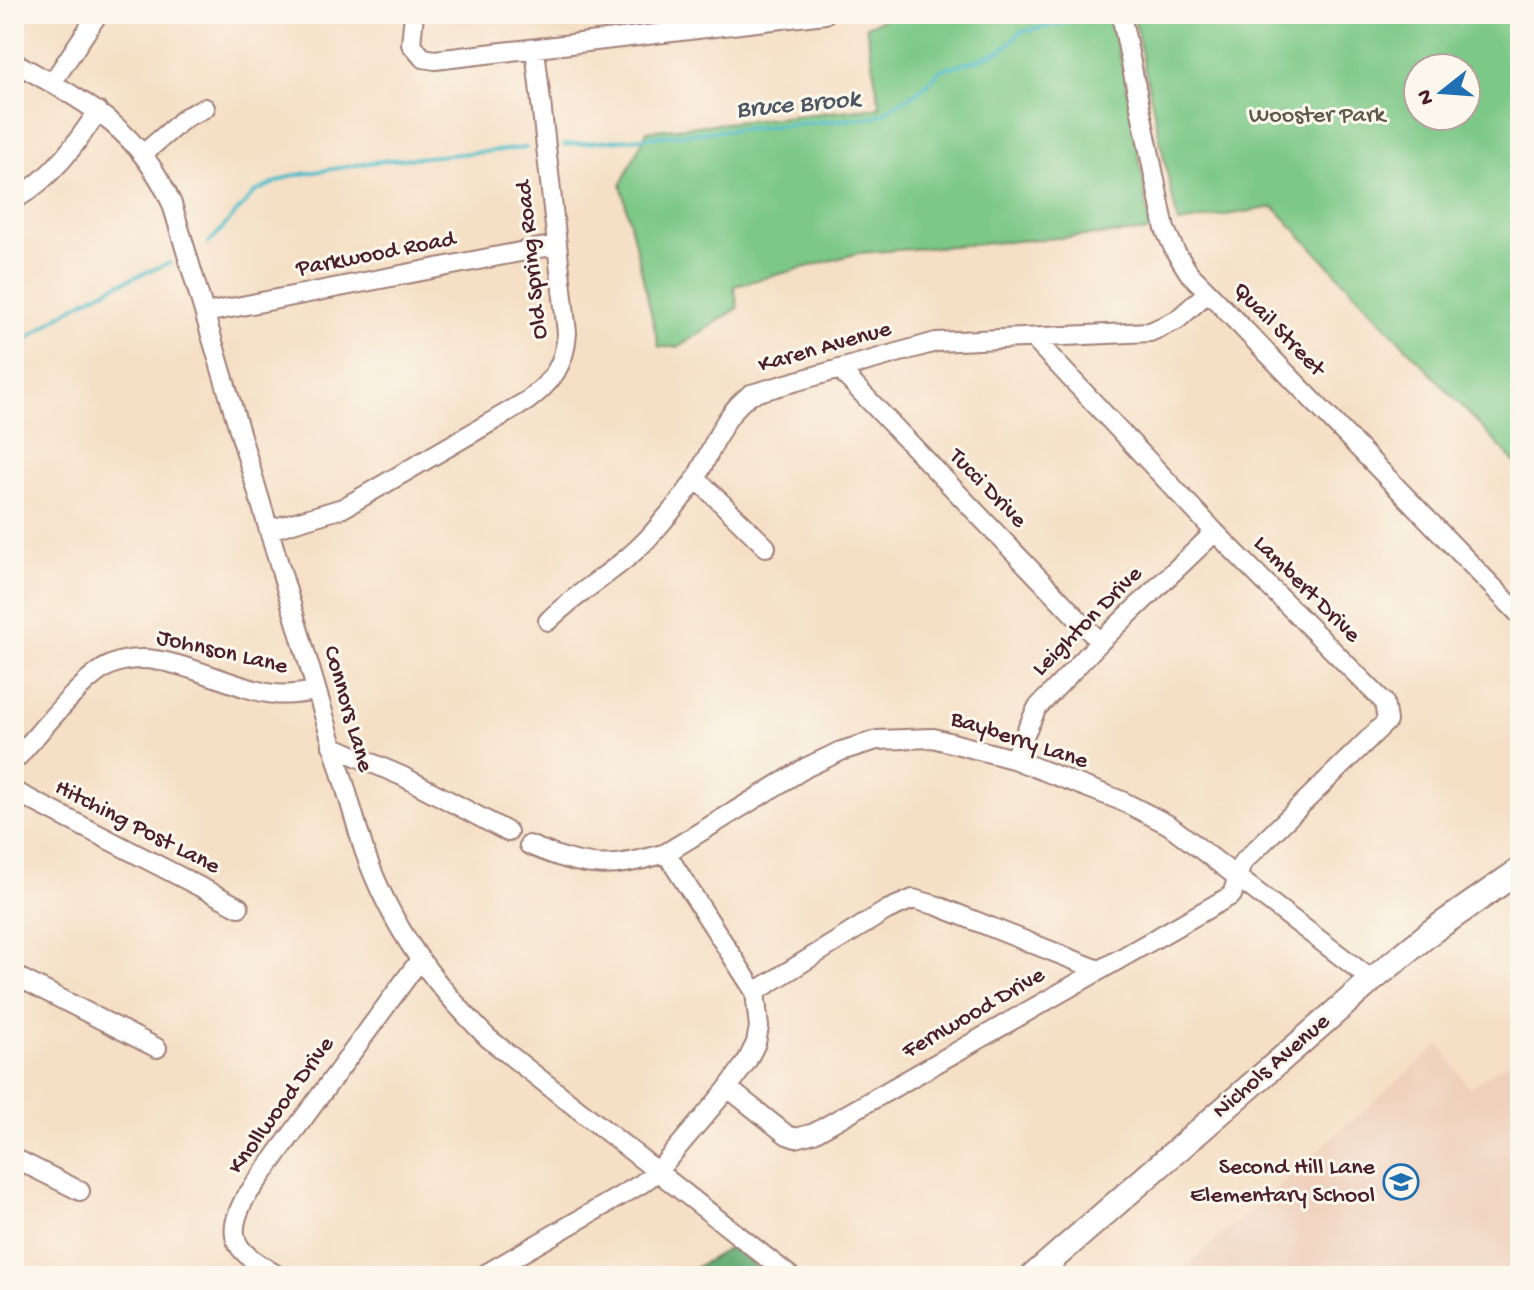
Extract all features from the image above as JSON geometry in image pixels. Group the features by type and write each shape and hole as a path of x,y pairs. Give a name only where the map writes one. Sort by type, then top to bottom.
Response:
{"main road":[{"name":"Nichols Avenue","path":"1033,1276 1372,980 1431,932 1520,870"}],"street":[{"path":"52,83 98,14"},
{"path":"414,14 411,44 423,58 435,60 535,49 684,22 825,14"},
{"name":"Quail Street","path":"1121,14 1156,193 1165,229 1182,262 1520,615"},
{"name":"Old Spring Road","path":"269,530 343,508 527,401 552,380 561,365 567,333 535,49"},
{"name":"Connors Lane","path":"14,62 113,122 144,153 172,204 332,746 376,883 419,961 458,1009 488,1038 790,1276"},
{"path":"144,153 186,117 205,108"},
{"path":"14,200 34,189 51,174 98,111"},
{"name":"Parkwood Road","path":"205,313 556,245"},
{"name":"Karen Avenue","path":"548,621 569,600 614,570 640,546 696,478 729,414 738,403 765,388 936,342 1150,332 1177,320 1208,292"},
{"name":"Lambert Drive","path":"1033,338 1215,532 1384,702 1388,712 1387,721 1381,728 1242,863 1239,877"},
{"name":"Tucci Drive","path":"839,369 1100,642"},
{"path":"696,478 766,547"},
{"name":"Leighton Drive","path":"1013,759 1037,708 1100,642 1215,532"},
{"name":"Johnson Lane","path":"14,761 87,682 105,668 124,660 155,660 271,694 316,691"},
{"name":"Bayberry Lane","path":"529,845 568,861 593,866 641,861 666,853 807,767 862,744 885,739 933,738 1013,759 1122,801 1169,825 1372,980"},
{"path":"332,746 402,776 508,832"},
{"name":"Hitching Post Lane","path":"14,791 239,907"},
{"path":"482,1276 657,1172 728,1088 756,1043 759,1027 755,992 666,853"},
{"name":"Fernwood Drive","path":"728,1088 787,1135 805,1138 1232,895 1239,877"},
{"path":"755,992 887,910 913,899 1099,970"},
{"name":"Knollwood Drive","path":"278,1276 248,1257 238,1246 234,1217 419,961"},
{"path":"14,975 157,1048"},
{"path":"14,1158 80,1191"}],"shaded area":[{"name":"Second Hill Lane Elementary School","path":"1440,1044 1469,1088 1520,1054 1520,1276 1175,1276"}],"green space":[{"path":"897,14 1110,14 1130,101 1151,231 859,253 734,286 738,308 678,347 659,347 621,184 647,131 880,107 866,26"},
{"name":"Wooster Park","path":"1133,14 1520,14 1520,468 1274,207 1178,223"},
{"path":"731,1247 756,1267 741,1276 681,1276"}],"waterway":[{"name":"Bruce Brook","path":"564,145 876,117 922,89 942,69 1002,50 1021,32 1103,14"},
{"name":"Bruce Brook","path":"209,243 255,192 290,176 381,161 526,148"},
{"name":"Bruce Brook","path":"14,350 88,299 170,263"}],"place":[{"name":"Second Hill Lane Elementary School","path":"1401,1182"}]}
